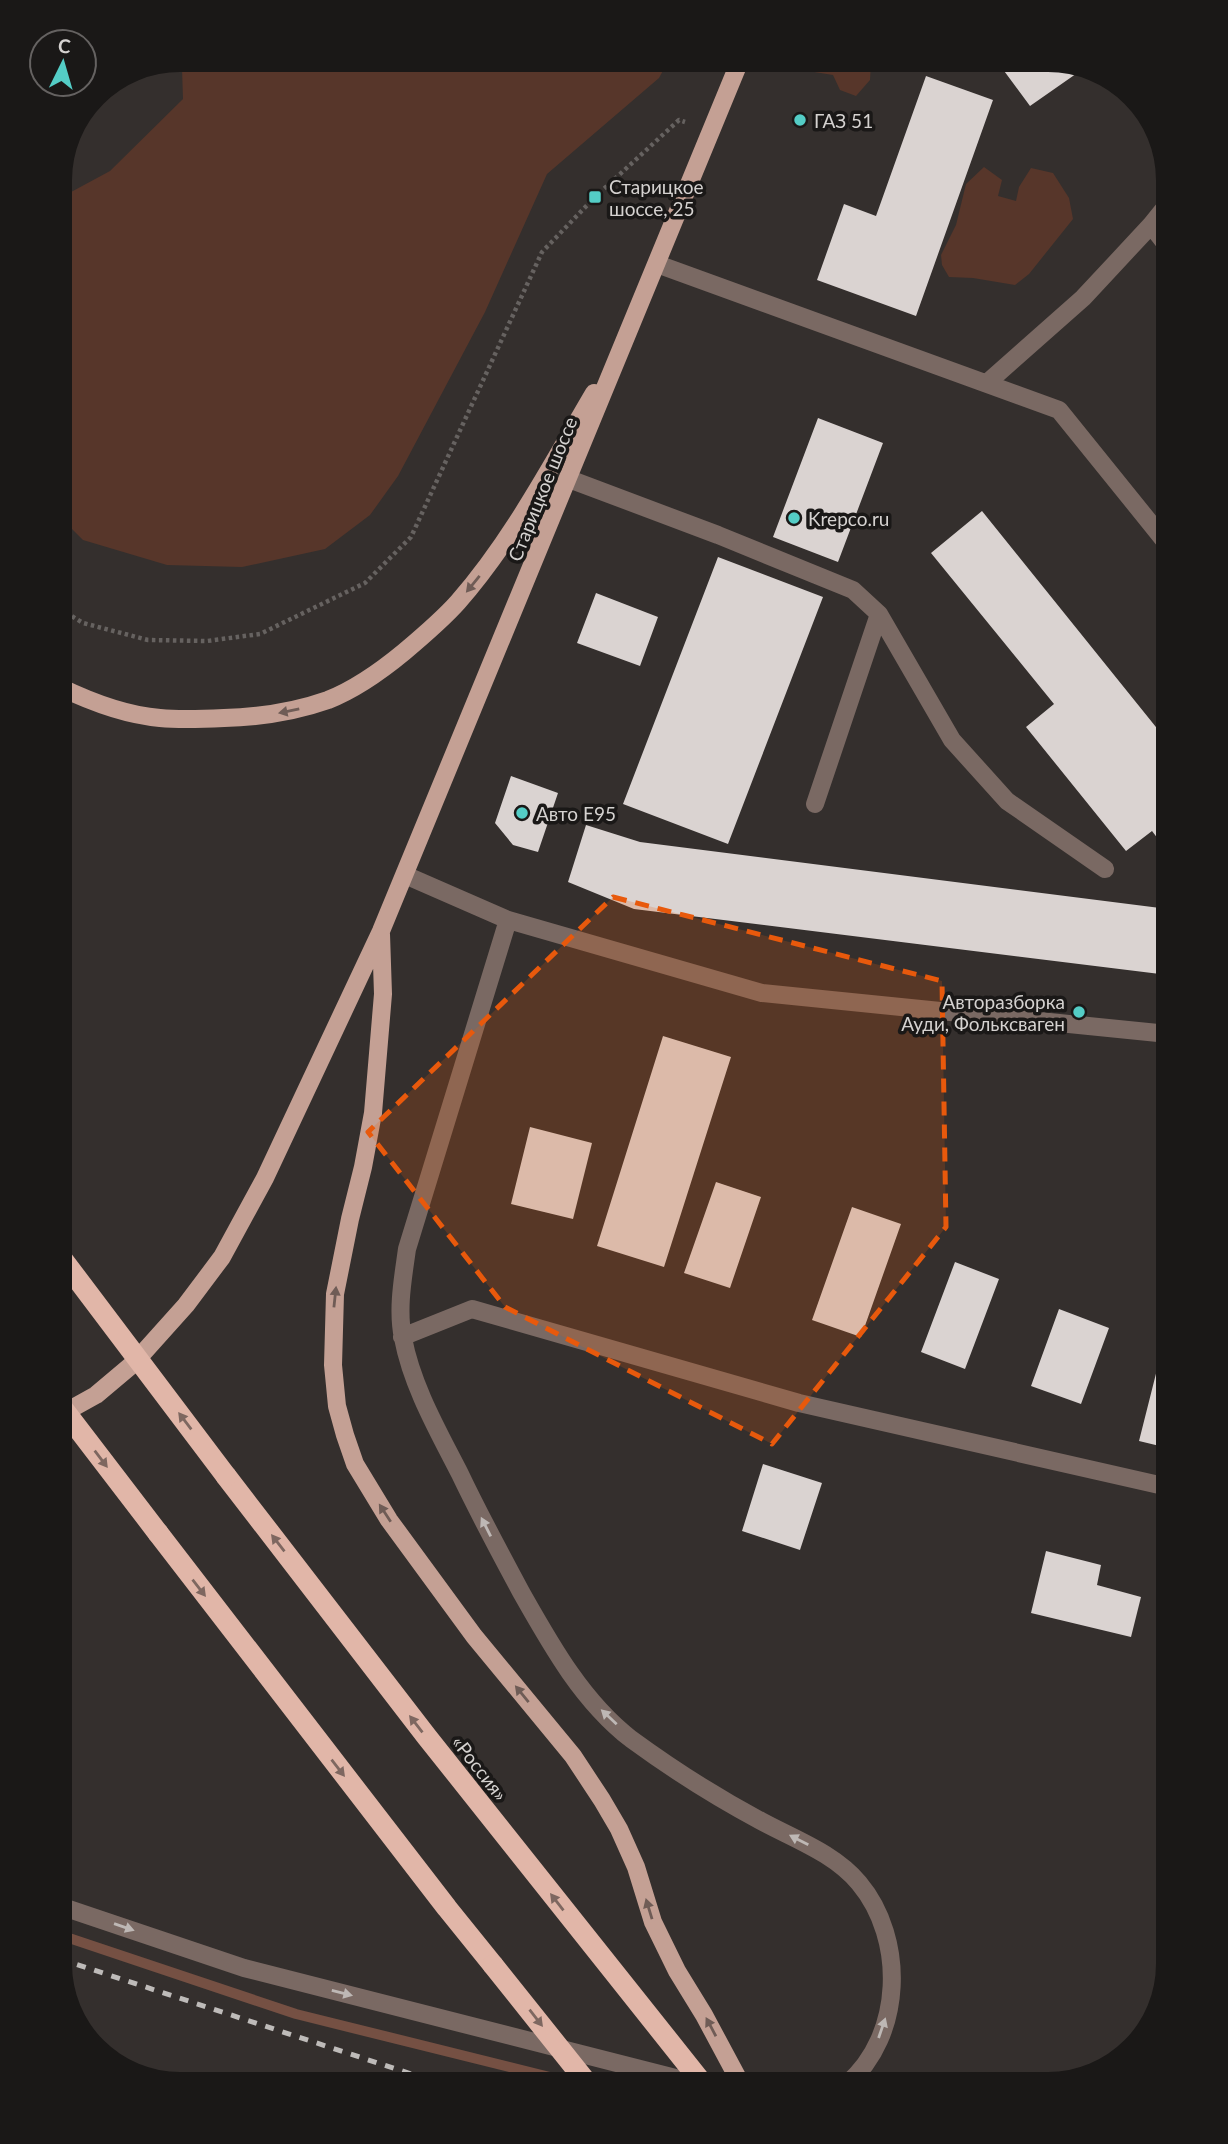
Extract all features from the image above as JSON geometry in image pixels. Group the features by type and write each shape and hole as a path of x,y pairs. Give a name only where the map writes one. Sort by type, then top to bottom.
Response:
{"highway":[{"name":"«Россия»","path":"72,1272 427,1737 692,2072"},
{"path":"72,1421 447,1908 578,2072"}],"main road":[{"name":"Старицкое шоссе","path":"72,1408 96,1395 134,1363 186,1306 222,1257 265,1178 405,875 736,72"},
{"path":"72,693 123,711 160,718 255,718 331,699 367,680 429,631 457,603 490,563 524,512 626,339"},
{"path":"381,931 383,994 373,1112 335,1294 332,1366 337,1406 355,1464 389,1521 474,1636 573,1756 602,1800 636,1867 653,1922 677,1971 705,2015 735,2072"}],"street":[{"path":"987,383 1083,298 1156,219"},
{"path":"1151,225 1156,231"},
{"path":"657,264 1059,410 1156,530"},
{"path":"569,479 853,590 879,614 952,740 1007,801 1105,869"},
{"path":"815,804 879,614"},
{"path":"405,875 508,920 762,993 1156,1033"},
{"path":"508,920 407,1249 400,1295 402,1337 418,1388 486,1529 552,1647 595,1704 630,1738 681,1773 718,1797 812,1847 844,1868 873,1905 884,1928 893,1975 883,2028 872,2054 859,2072"},
{"path":"402,1337 472,1309 799,1403 1156,1484"},
{"path":"72,1910 244,1968 654,2072"}],"path":[{"path":"72,616 83,623 148,640 207,641 260,634 365,583 411,537 542,252 595,197 679,120 713,130"}],"highlighted area":[{"path":"613,897 942,981 946,1227 772,1444 505,1307 368,1132"}],"shaded area":[{"path":"182,72 662,72 659,78 547,174 485,312 398,476 370,515 325,549 242,567 167,565 83,540 72,529 72,192 110,171 183,99"},
{"path":"814,72 870,72 870,80 856,96 840,90 833,75"},
{"path":"984,167 1002,180 998,196 1016,201 1019,187 1031,168 1053,173 1069,198 1073,219 1029,274 1015,285 949,277 942,265 941,255 956,225 966,184"}],"building":[{"path":"1005,72 1055,72 1074,75 1030,106"},
{"path":"926,76 993,100 916,316 817,280 844,204 876,216"},
{"path":"818,418 883,443 838,562 773,537"},
{"path":"982,511 1156,727 1156,836 1152,831 1126,851 1026,727 1054,704 931,553"},
{"path":"718,557 823,597 728,844 623,804"},
{"path":"596,593 658,617 640,666 577,643"},
{"path":"511,776 558,793 538,852 513,845 495,823"},
{"path":"586,825 640,842 1156,907 1156,974 634,909 568,882"},
{"path":"663,1036 731,1057 664,1267 597,1246"},
{"path":"530,1127 592,1143 573,1219 511,1204"},
{"path":"716,1182 761,1197 730,1288 684,1273"},
{"path":"852,1207 901,1224 861,1337 812,1320"},
{"path":"955,1262 999,1279 965,1369 921,1352"},
{"path":"1059,1309 1109,1328 1081,1404 1031,1386"},
{"path":"1156,1374 1156,1445 1139,1441"},
{"path":"763,1464 822,1483 800,1550 742,1531"},
{"path":"1046,1551 1101,1565 1097,1585 1141,1597 1131,1637 1031,1613"}],"waterway":[{"path":"72,1939 296,2014 530,2072"}],"railway":[{"path":"72,1963 405,2072"}],"place":[{"name":"ГАЗ 51","path":"800,120"},
{"name":"Старицкое шоссе, 25","path":"595,197"},
{"name":"Krepco.ru","path":"794,518"},
{"name":"Авто E95","path":"522,813"},
{"name":"Авторазборка Ауди, Фольксваген","path":"1079,1012"}]}
